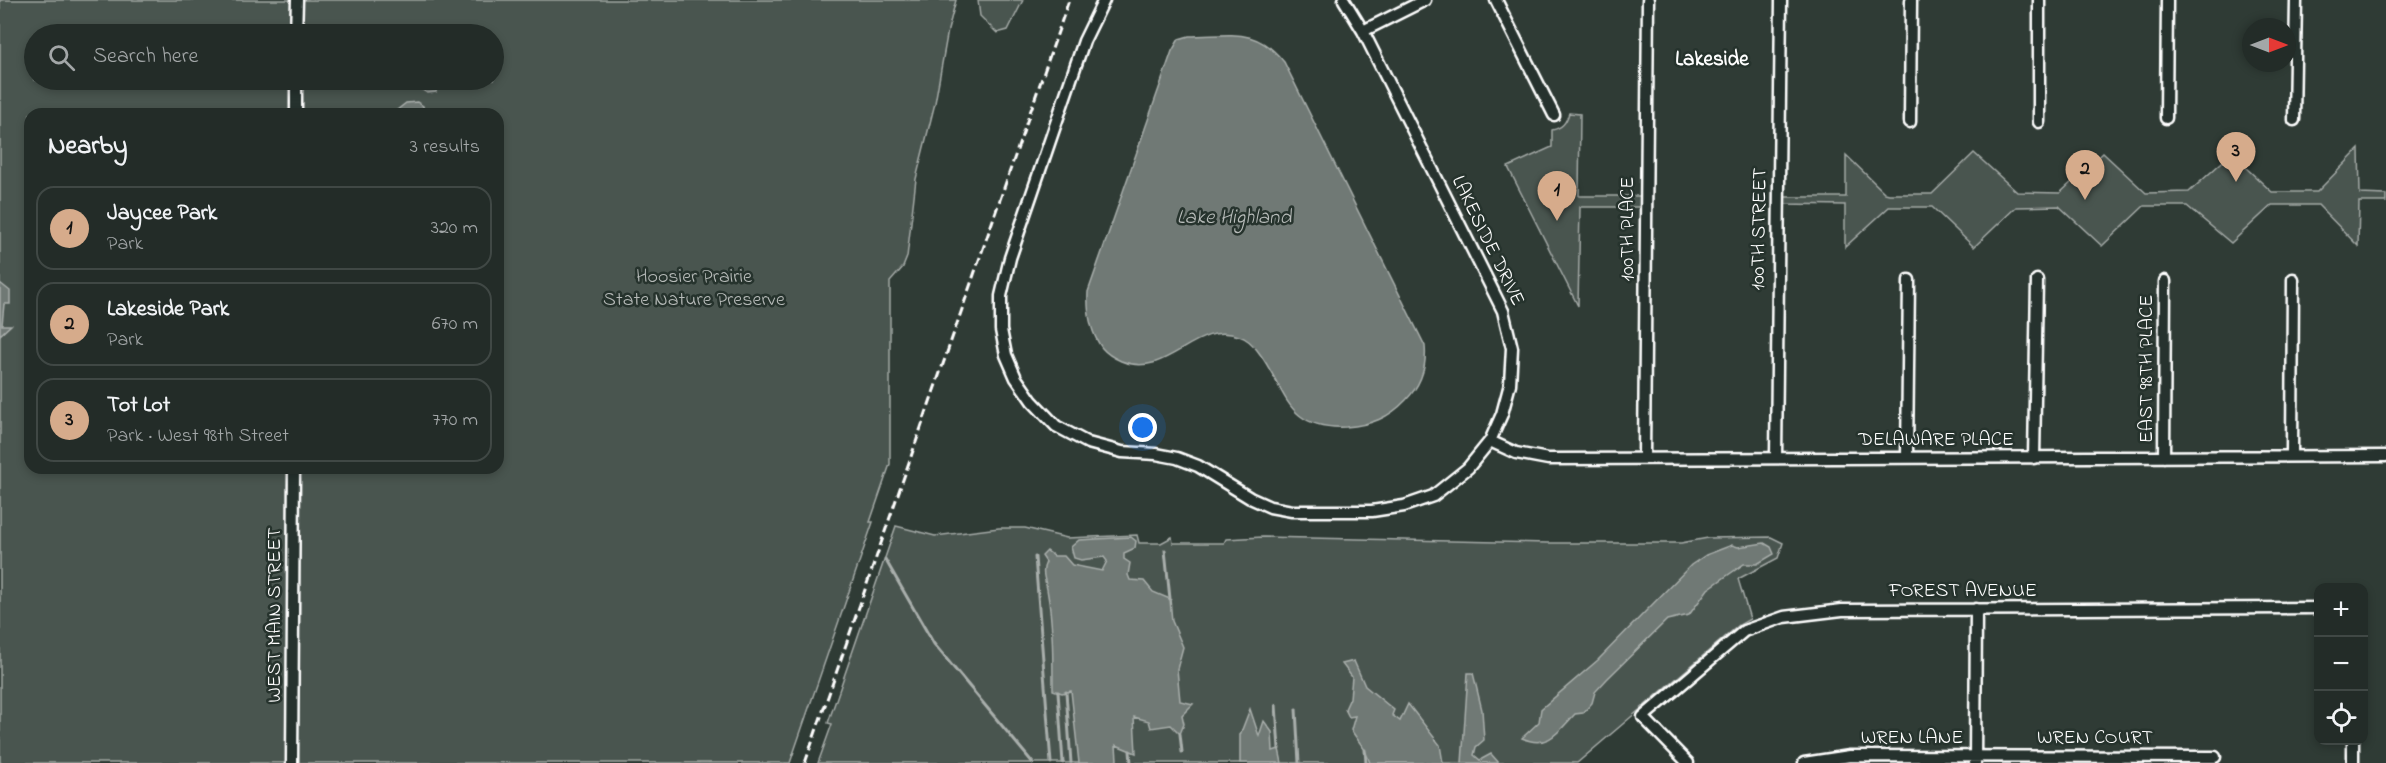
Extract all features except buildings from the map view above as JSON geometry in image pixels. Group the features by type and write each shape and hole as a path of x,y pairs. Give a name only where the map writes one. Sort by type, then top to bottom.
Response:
{"street":[{"path":"297,0 297,24"},
{"name":"LAKESIDE DRIVE","path":"1104,0 1084,41 1010,258 1000,296 1001,330 1006,355 1016,378 1032,401 1056,426 1088,443 1122,452 1177,458 1198,466 1250,498 1270,507 1293,511 1372,511 1404,506 1433,496 1468,468 1490,441 1502,414 1510,384 1512,348 1503,310 1363,31 1344,0"},
{"path":"1363,31 1425,0"},
{"path":"1496,0 1554,115"},
{"name":"100TH PLACE","path":"1644,458 1648,0"},
{"name":"100TH STREET","path":"1776,458 1781,0"},
{"path":"1910,122 1911,0"},
{"path":"2038,122 2039,0"},
{"path":"2166,118 2167,0"},
{"path":"2294,120 2296,0"},
{"path":"296,90 296,108"},
{"path":"2292,455 2293,279"},
{"path":"1907,457 1909,280"},
{"path":"2034,458 2037,280"},
{"name":"EAST 98TH PLACE","path":"2164,457 2165,281"},
{"name":"DELAWARE PLACE","path":"1490,441 1516,453 1548,459 2386,456"},
{"name":"WEST MAIN STREET","path":"292,763 294,474"},
{"name":"FOREST AVENUE","path":"1688,763 1643,717 1739,634 1763,622 1798,614 1827,611 2314,608"},
{"path":"1975,759 1976,609"},
{"path":"2353,745 2353,763"},
{"name":"WREN LANE","path":"1804,763 1850,756 1975,759"},
{"name":"WREN COURT","path":"1975,759 2215,757"}],"green space":[{"name":"Hoosier Prairie State Nature Preserve","path":"0,0 956,0 948,30 935,103 916,179 907,257 903,267 890,282 890,464 870,522 873,522 790,763 0,763"},
{"path":"978,0 1023,0 1008,30 997,33 980,16"},
{"path":"1569,113 1580,114 1579,196 1640,196 1640,207 1580,207 1578,306 1508,167 1552,147 1552,130 1563,125"},
{"path":"2359,149 2360,194 2386,195 2386,202 2359,202 2358,246 2318,205 2272,205 2231,243 2187,206 2144,206 2102,246 2059,206 2016,207 1974,247 1932,207 1889,207 1845,247 1845,205 1784,204 1784,197 1846,197 1846,155 1885,193 1889,194 1932,194 1974,153 2017,192 2060,193 2103,153 2146,193 2189,192 2231,154 2272,192 2317,192"},
{"path":"896,526 935,536 999,528 1025,528 1067,538 1137,535 1139,543 1161,543 1172,537 1173,543 1224,543 1226,539 1263,537 1547,543 1681,543 1708,538 1771,537 1783,543 1778,558 1738,579 1750,619 1739,625 1577,763 818,763 832,724 828,723"}],"water":[{"name":"Lake Highland","path":"1230,35 1252,38 1263,43 1284,62 1425,346 1424,368 1419,382 1406,400 1386,416 1364,424 1346,427 1325,426 1310,422 1289,404 1257,350 1251,343 1239,336 1223,333 1208,336 1153,363 1138,365 1113,357 1098,342 1090,322 1088,292 1172,51 1179,39 1189,36"},
{"path":"423,90 436,90 436,92 427,93"},
{"path":"417,102 423,108 400,108 406,103"},
{"path":"0,283 10,291 10,304 4,304 2,325 11,325 0,335"},
{"path":"1131,537 1136,541 1135,548 1124,553 1124,559 1130,563 1128,575 1130,580 1144,581 1153,592 1170,599 1172,621 1183,647 1177,669 1180,701 1193,704 1182,715 1184,724 1180,734 1171,725 1151,728 1149,721 1134,717 1136,753 1116,745 1117,760 1114,763 1079,763 1071,691 1062,693 1053,690 1052,626 1044,572 1046,562 1042,556 1047,551 1054,556 1064,556 1072,565 1102,571 1107,561 1104,557 1081,560 1074,558 1071,547 1079,540"},
{"path":"1764,543 1771,547 1774,554 1757,564 1744,564 1708,589 1689,615 1667,620 1595,692 1592,703 1583,713 1575,714 1558,732 1546,740 1539,742 1522,738 1539,722 1541,709 1598,660 1691,565 1706,555 1732,545 1738,547"},
{"path":"1354,661 1365,686 1394,710 1392,715 1400,721 1408,704 1440,745 1443,763 1370,763 1365,750 1351,730 1355,716 1349,717 1345,709 1350,698 1352,677 1342,664"},
{"path":"1468,673 1473,673 1482,710 1484,740 1476,747 1474,755 1480,760 1491,754 1499,763 1462,763"},
{"path":"1250,709 1259,736 1264,721 1272,732 1273,751 1279,749 1282,763 1240,763 1240,735"}],"waterway":[{"path":"1165,550 1170,599"},
{"path":"1035,557 1051,763"},
{"path":"885,559 934,644 1033,763"},
{"path":"1058,692 1063,763"},
{"path":"1066,692 1071,763"},
{"path":"1276,705 1279,749"},
{"path":"1296,709 1299,763"},
{"path":"1180,734 1182,752"},
{"path":"1365,750 1366,763"},
{"path":"1130,751 1131,763"}],"railway":[{"path":"805,763 1069,0"}],"place":[{"name":"Tot Lot","path":"2236,182"},
{"name":"Lakeside Park","path":"2085,200"},
{"name":"Jaycee Park","path":"1557,221"}],"district":[{"name":"Lakeside","path":"1712,60"}]}
